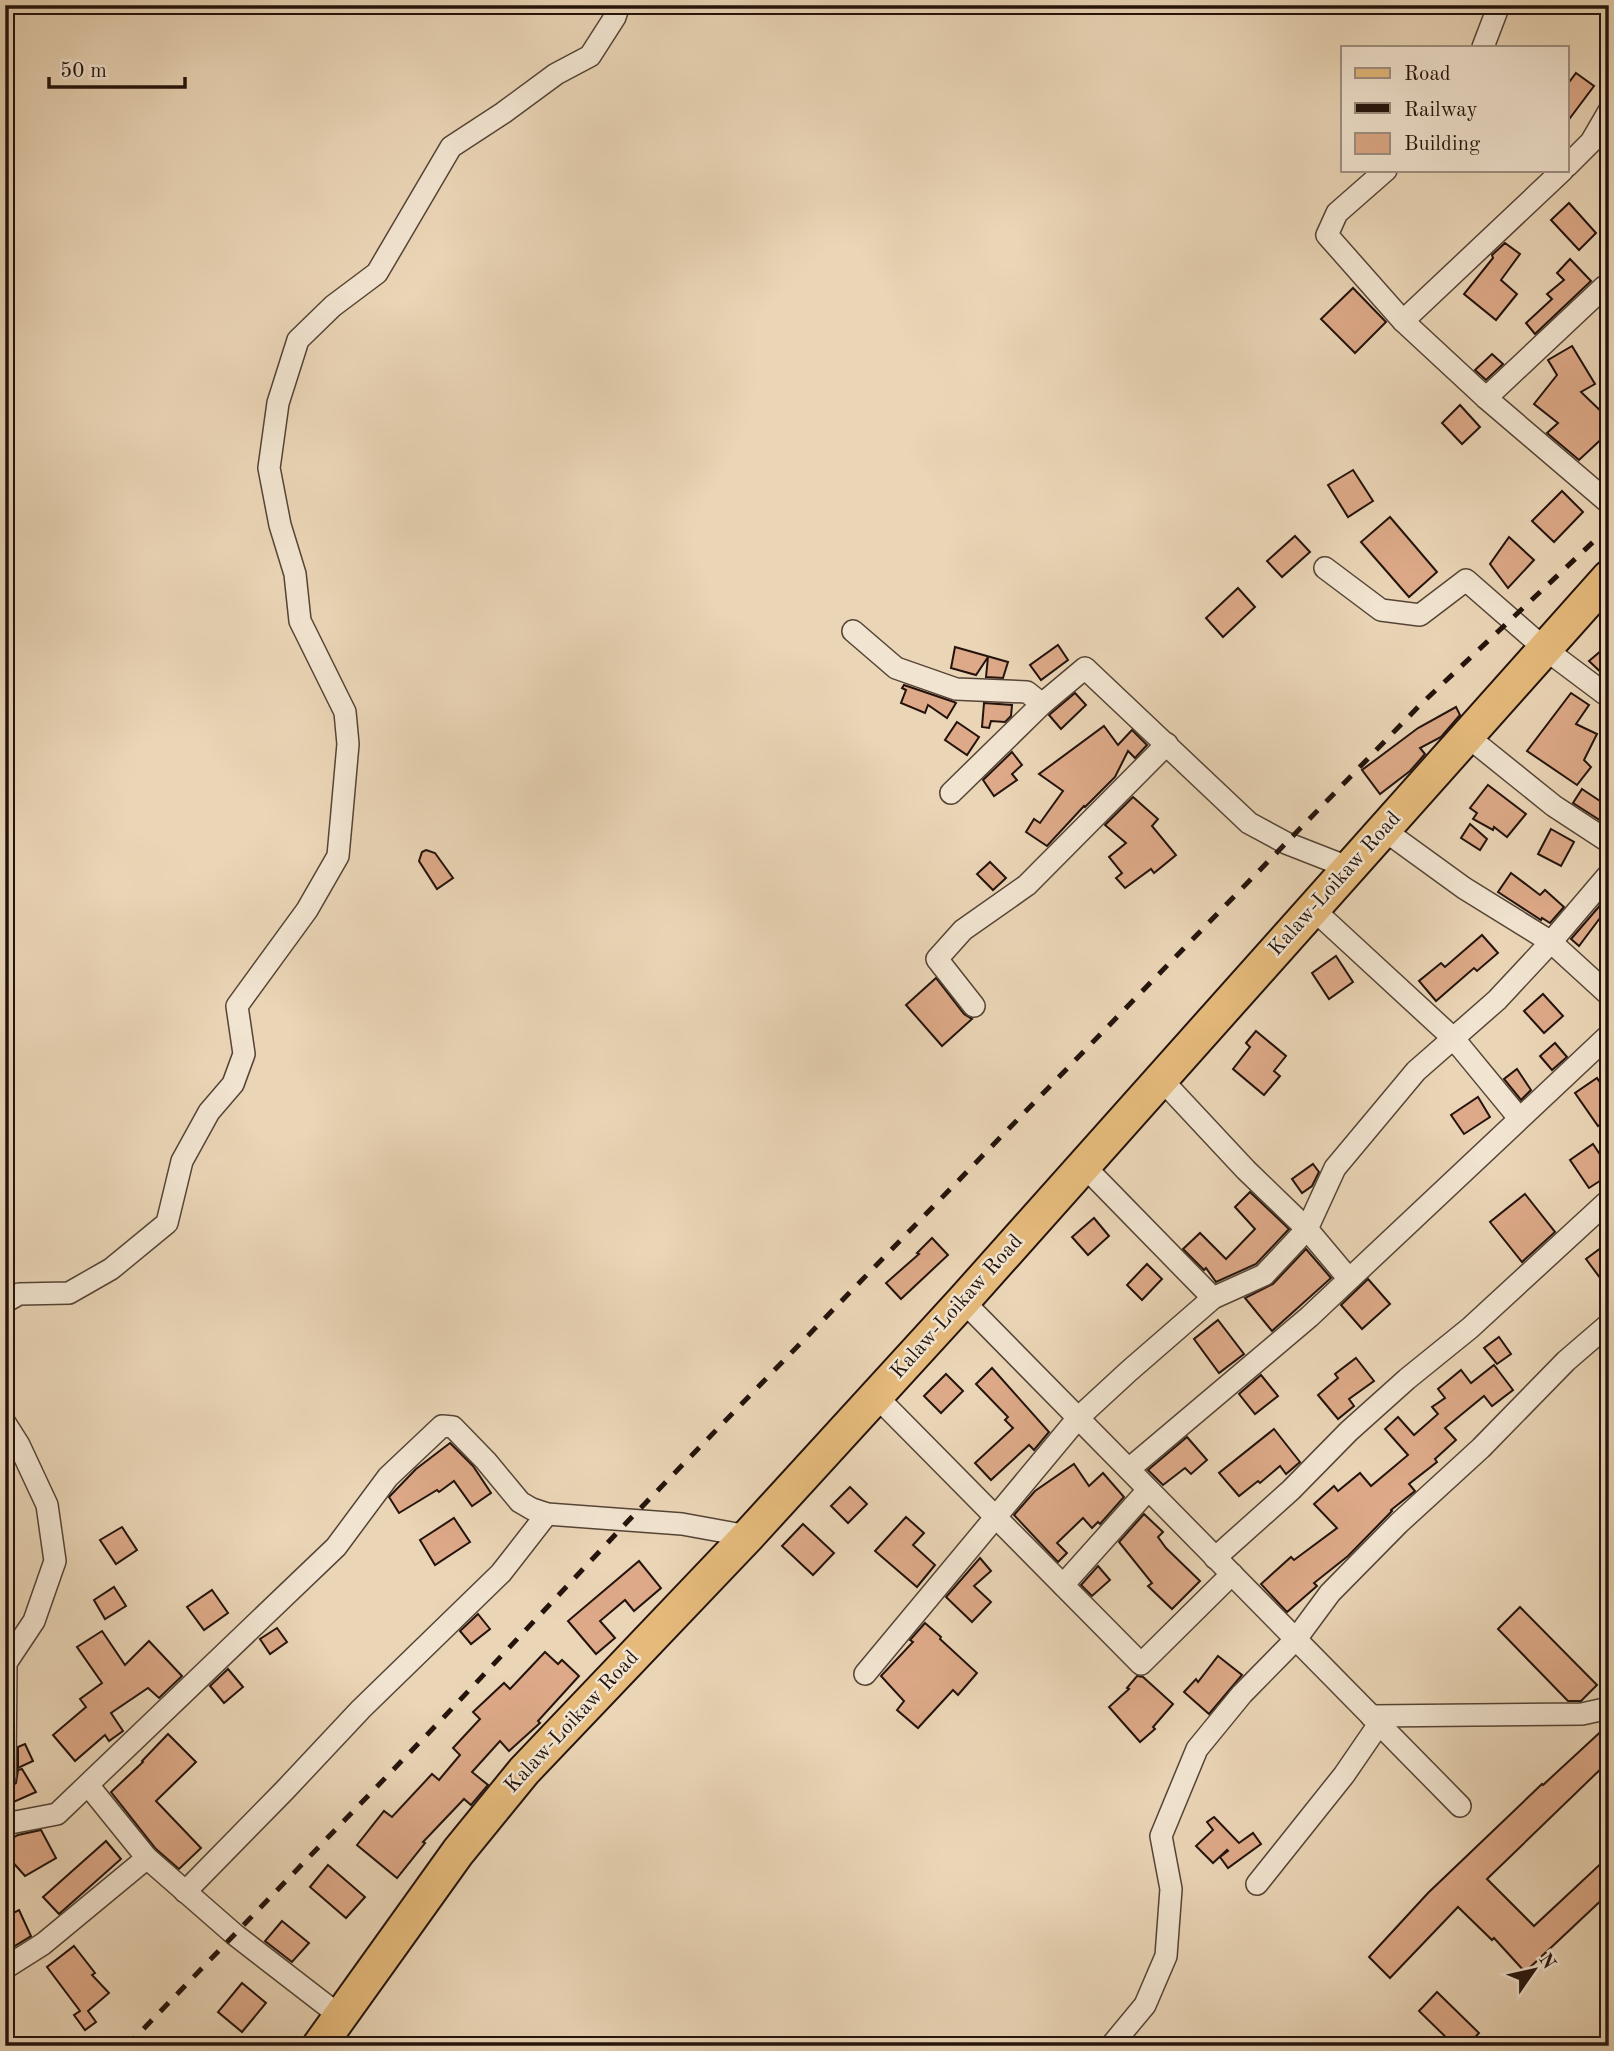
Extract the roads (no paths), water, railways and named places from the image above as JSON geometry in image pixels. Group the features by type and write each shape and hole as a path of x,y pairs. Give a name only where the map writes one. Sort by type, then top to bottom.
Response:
{"main road":[{"name":"Kalaw-Loikaw Road","path":"319,2046 457,1852 524,1771 748,1536 963,1301 1609,577"}],"street":[{"path":"5,1302 19,1294 69,1293 111,1269 167,1223 182,1161 209,1112 233,1084 244,1054 237,1006 307,910 338,856 348,744 345,712 300,621 295,574 280,525 269,468 278,403 298,340 333,306 377,273 451,147 556,74 590,56 615,17 619,5"},
{"path":"1483,46 1499,5"},
{"path":"1568,165 1591,142 1609,111"},
{"path":"1384,172 1337,213 1327,235 1403,321 1486,398 1609,503"},
{"path":"1403,321 1561,172"},
{"path":"1486,398 1604,287"},
{"path":"1325,568 1381,610 1420,615 1466,580 1545,649 1609,697"},
{"path":"853,631 896,668 956,689 1027,692 1042,704"},
{"path":"951,793 1042,704 1085,668 1250,823 1286,843 1350,868"},
{"path":"1467,736 1554,806 1609,842"},
{"path":"974,1006 937,959 963,930 1027,885 1167,744"},
{"path":"1384,830 1464,888 1551,942 1609,995"},
{"path":"865,1674 1078,1418 1213,1298 1264,1275 1307,1228 1335,1168 1416,1071 1497,999 1551,942 1609,874"},
{"path":"1313,909 1454,1039 1519,1118"},
{"path":"1129,1469 1309,1317 1609,1035"},
{"path":"1161,1079 1246,1170 1307,1228 1349,1279"},
{"path":"1084,1166 1213,1298"},
{"path":"1215,1558 1407,1379 1470,1328 1609,1200"},
{"path":"963,1301 1460,1805"},
{"path":"1111,2046 1145,2005 1166,1956 1171,1889 1161,1836 1198,1749 1242,1694 1296,1639 1330,1593 1399,1522 1481,1448 1566,1361 1609,1325"},
{"path":"876,1396 1141,1664 1232,1574"},
{"path":"5,1423 19,1445 47,1505 55,1561 34,1621 6,1663 5,1776"},
{"path":"5,1824 57,1814 336,1547 388,1477 442,1426 453,1427 520,1502 532,1509 547,1514 682,1524 748,1536"},
{"path":"1063,1585 1148,1490"},
{"path":"185,1892 361,1709 501,1573 547,1514"},
{"path":"1375,1720 1582,1714 1609,1709"},
{"path":"1257,1884 1344,1775 1375,1720"},
{"path":"88,1785 147,1858 234,1934 340,2016"},
{"path":"5,1968 43,1944 147,1858"}],"railway":[{"path":"127,2046 444,1717 629,1520 1419,706 1609,527"}]}
